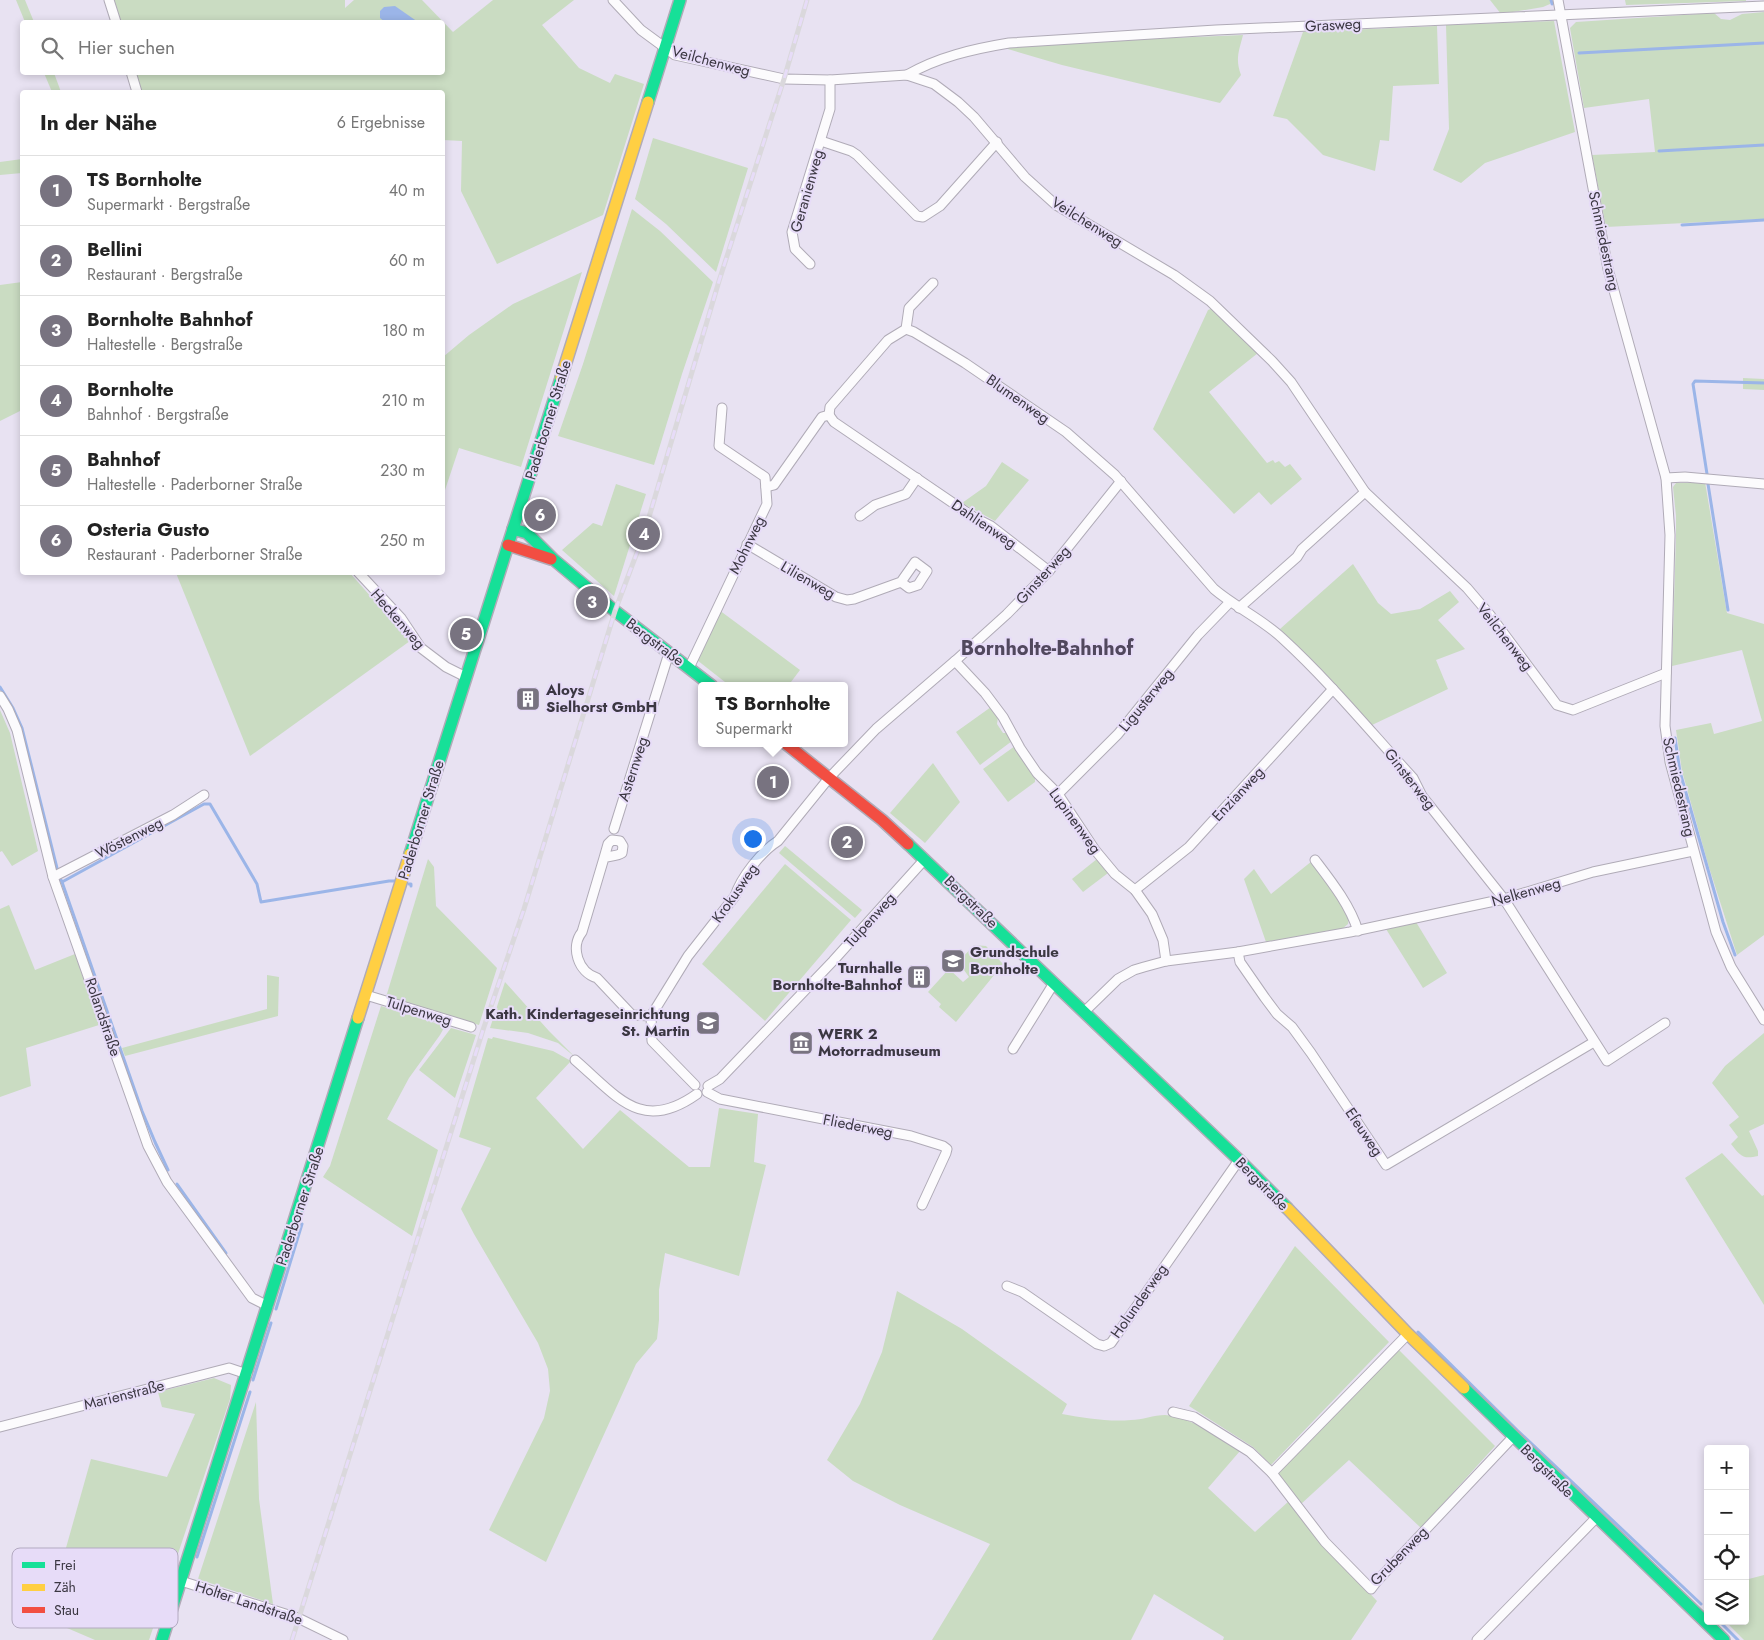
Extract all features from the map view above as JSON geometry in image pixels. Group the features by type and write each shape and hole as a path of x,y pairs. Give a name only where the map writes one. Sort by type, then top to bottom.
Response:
{"main road":[{"name":"Paderborner Straße","path":"178,1590 680,0"},
{"name":"Bergstraße","path":"513,528 527,533 552,559 615,611 707,682"},
{"name":"Bergstraße","path":"508,545 552,559"},
{"name":"Bergstraße","path":"790,747 882,820 925,859 1238,1160 1304,1225 1408,1334 1513,1438 1724,1640"},
{"name":"Paderborner Straße","path":"162,1640 166,1628"}],"street":[{"path":"109,0 115,20"},
{"name":"Veilchenweg","path":"613,0 641,30 675,54 784,79 830,80 907,75 934,84 974,116 1025,177 1056,205 1174,275 1210,301 1272,361 1291,382 1365,492 1467,588 1490,615 1557,705 1573,710 1666,673"},
{"name":"Schmiedestrang","path":"1558,0 1608,269 1666,478 1670,535 1665,726 1670,762 1716,932 1731,967 1764,1020"},
{"name":"Grasweg","path":"907,75 924,66 956,55 1009,43 1225,30 1764,6"},
{"path":"132,75 137,90"},
{"name":"Geranienweg","path":"810,264 795,249 792,232 830,110 830,80"},
{"name":"Geranienweg","path":"821,141 851,151 857,155 917,216 923,217 940,206 997,142"},
{"path":"722,408 719,446 765,478 766,487 774,485 822,417 829,415 830,407 888,340 906,329 909,308 933,283"},
{"name":"Blumenweg","path":"906,329 965,363 1066,432 1121,482"},
{"name":"Dahlienweg","path":"829,415 834,422 974,518 991,526 1049,571"},
{"path":"1666,478 1685,477 1764,484"},
{"path":"860,516 875,505 906,494 917,478"},
{"name":"Ginsterweg","path":"830,778 876,729 1007,614 1049,571 1121,482 1214,589 1281,637 1333,689 1413,778 1422,796 1504,899"},
{"name":"Mohnweg","path":"689,668 767,504 766,487"},
{"path":"1239,608 1297,557 1302,549 1365,492"},
{"name":"Lilienweg","path":"747,544 836,597 854,599 901,582"},
{"name":"Heckenweg","path":"361,575 401,618 421,648 446,668 466,677"},
{"name":"Ligusterweg","path":"1058,794 1118,734 1198,635 1230,602"},
{"name":"Asternweg","path":"614,828 670,653"},
{"name":"Lupinenweg","path":"955,661 985,693 1038,773 1058,794 1095,850 1115,874 1135,890 1152,914 1163,940 1166,961"},
{"name":"Enzianweg","path":"1135,890 1189,846 1333,689"},
{"name":"Rolandstraße","path":"0,696 17,730 53,877 152,1153 167,1182 252,1298 268,1306"},
{"name":"Krokusweg","path":"651,1016 688,956 735,896 738,886 768,847 778,841 830,778"},
{"name":"Wöstenweg","path":"53,877 173,815 204,795"},
{"name":"Nelkenweg","path":"1084,1012 1118,979 1134,970 1166,961 1238,952 1358,931 1504,899 1592,872 1693,851"},
{"path":"576,1060 624,1103 637,1109 653,1112 669,1109 686,1102 696,1090 697,1082 702,1081 708,1089 702,1096 696,1090 652,1041 651,1016 632,1015 597,978 590,976 582,968 576,947 604,858"},
{"name":"Tulpenweg","path":"708,1089 720,1079 786,1010 925,859"},
{"path":"1315,860 1340,894 1356,923 1358,931"},
{"path":"1504,899 1607,1061 1665,1023"},
{"name":"Efeuweg","path":"1238,952 1240,962 1264,998 1292,1028 1311,1053 1386,1165 1594,1042"},
{"path":"1013,1049 1054,983"},
{"name":"Tulpenweg","path":"366,995 471,1027"},
{"name":"Fliederweg","path":"708,1089 720,1099 911,1136 947,1148 922,1205"},
{"name":"Holunderweg","path":"1007,1286 1022,1292 1097,1344 1104,1346 1110,1343 1238,1160"},
{"path":"1272,1473 1408,1334"},
{"name":"Marienstraße","path":"0,1427 229,1368 247,1374"},
{"name":"Grubenweg","path":"1173,1412 1194,1416 1250,1452 1272,1473 1325,1542 1371,1589 1377,1580 1513,1438"},
{"path":"1477,1640 1596,1518"},
{"name":"Holter Landstraße","path":"181,1581 298,1618 343,1640"}],"green space":[{"path":"16,0 25,0 33,20 24,20"},
{"path":"114,0 345,0 345,8 354,0 422,0 441,20 120,20"},
{"path":"493,0 574,0 542,25 579,68 610,83 615,74 644,84 603,215 497,264 461,191 462,141 445,140 445,90 141,90 137,75 445,75 445,24 453,32"},
{"path":"1490,0 1550,0 1550,4 1543,7 1501,14"},
{"path":"1625,0 1746,0 1746,1 1626,5"},
{"path":"1764,12 1764,219 1606,227 1592,155 1655,152 1649,99 1584,108 1570,28 1576,22 1714,13 1721,19 1730,20 1742,14"},
{"path":"1554,21 1575,132 1485,163 1461,183 1433,170 1449,129 1446,25"},
{"path":"1437,26 1439,84 1393,86 1389,141 1380,140 1375,171 1323,155 1287,119 1273,116 1303,32"},
{"path":"1243,35 1238,60 1241,75 1220,103 1062,65 1001,47 1025,44"},
{"path":"45,75 55,75 60,90 51,90"},
{"path":"653,138 748,168 716,272 666,224 635,199"},
{"path":"20,159 20,173 0,175 0,162"},
{"path":"632,209 660,231 713,282 654,465 558,436"},
{"path":"582,272 521,467 459,448 445,490 445,355 469,335 513,304"},
{"path":"20,282 20,411 0,421 0,285"},
{"path":"1213,308 1258,353 1209,392 1267,463 1273,460 1275,463 1279,461 1285,467 1290,464 1302,479 1271,505 1259,492 1234,514 1153,429 1208,310"},
{"path":"1743,378 1764,379 1764,390 1743,389"},
{"path":"1002,462 1029,480 995,521 962,503 986,486"},
{"path":"1705,482 1727,613 1764,624 1764,935 1737,955 1708,864 1682,771 1676,730 1711,723 1714,734 1762,721 1742,650 1672,666 1676,536 1673,487 1676,483"},
{"path":"616,484 646,494 614,596 562,550 593,523 602,526"},
{"path":"1353,564 1378,603 1391,614 1420,609 1450,591 1459,602 1438,620 1465,649 1436,660 1448,689 1372,725 1280,629"},
{"path":"177,575 352,575 410,641 250,756"},
{"path":"719,610 800,670 791,682 725,682 697,660"},
{"path":"991,707 998,717 997,724 1003,733 1007,733 1012,741 980,765 956,732"},
{"path":"0,710 10,733 38,851 12,866 2,851 0,852"},
{"path":"1015,746 1035,776 1035,782 1008,802 983,769"},
{"path":"933,763 960,802 925,843 890,813"},
{"path":"785,846 862,910 855,918 779,853"},
{"path":"428,859 434,867 436,906 497,968 479,1025 386,997"},
{"path":"1097,859 1108,873 1083,892 1072,879"},
{"path":"1312,861 1332,889 1349,918 1348,924 1342,929 1266,942 1244,879 1254,869 1271,894"},
{"path":"785,864 851,920 765,1021 702,964"},
{"path":"9,905 35,970 75,954 99,1025 26,1048 31,1086 0,1097 0,909"},
{"path":"1416,922 1447,973 1423,988 1386,929"},
{"path":"974,945 986,946 1003,964 956,1022 939,1007 941,1004 928,992 949,969 963,982 969,977 964,970 963,957"},
{"path":"267,975 279,977 278,1016 125,1056 122,1048 267,1009"},
{"path":"505,982 575,1057 558,1043 528,1033 490,1028"},
{"path":"381,1006 445,1026 409,1078 387,1119 438,1150 412,1236 323,1177 330,1166"},
{"path":"451,1028 476,1035 455,1098 419,1070"},
{"path":"1764,1033 1764,1124 1749,1131 1758,1151 1758,1156 1745,1157 1739,1154 1731,1144 1738,1137 1729,1125 1739,1117 1712,1083 1725,1066"},
{"path":"493,1037 553,1051 571,1061 536,1098 583,1149 620,1110 689,1167 710,1167 719,1108 758,1114 754,1162 766,1165 739,1276 665,1253 659,1290 657,1339 636,1364 546,1562 489,1530 544,1418 550,1391 548,1369 538,1343 461,1209 491,1148 459,1137 488,1038 492,1039"},
{"path":"1722,1153 1762,1196 1764,1195 1764,1305 1685,1178"},
{"path":"1295,1246 1389,1342 1271,1465 1253,1447 1189,1406"},
{"path":"897,1291 962,1329 1067,1404 1062,1414 1114,1420 1135,1420 1161,1415 1174,1416 1204,1428 1240,1451 1208,1488 1255,1532 1289,1501 1323,1544 1377,1601 1351,1640 1223,1640 1224,1637 1154,1594 1131,1640 932,1640 990,1544 900,1505 853,1481 827,1460 860,1404 882,1352"},
{"path":"1398,1349 1495,1446 1421,1528 1349,1460 1301,1504 1278,1475 1278,1471"},
{"path":"214,1378 231,1385 230,1399 178,1554 178,1548 66,1548 91,1459 167,1477 195,1414 162,1407 158,1392"},
{"path":"256,1402 259,1499 273,1604 198,1579"},
{"path":"1764,1575 1764,1640 1744,1640 1729,1625 1749,1625 1749,1579"},
{"path":"67,1628 153,1628 149,1640 95,1640"}],"water":[{"path":"395,6 415,20 382,20 380,18 380,11 384,7"}],"waterway":[{"path":"1551,0 1552,4"},
{"path":"1579,53 1764,43"},
{"path":"1659,151 1764,145"},
{"path":"1682,225 1764,220"},
{"path":"1707,474 1693,384 1695,381 1764,383"},
{"path":"1708,484 1728,610"},
{"path":"0,687 13,708 22,728 57,868"},
{"path":"1675,738 1680,772 1723,922 1735,955"},
{"path":"61,880 62,882 204,804 210,804 257,884 261,902 395,881"},
{"path":"62,882 142,1111 168,1170"},
{"path":"177,1184 226,1253"},
{"path":"276,1309 302,1224"},
{"path":"253,1380 271,1323"},
{"path":"1418,1332 1517,1430 1701,1604"},
{"path":"197,1557 250,1392"},
{"path":"1723,1625 1738,1640"}],"railway":[{"path":"292,1640 483,1030 524,909 615,611 644,534 719,281 784,79 807,0"}],"traffic: fast":[{"path":"648,102 680,0"},
{"path":"410,854 561,378"},
{"path":"513,529 527,533 553,559 615,611 707,682"},
{"path":"908,844 1287,1208"},
{"path":"178,1589 358,1018"},
{"path":"1464,1388 1724,1640"},
{"path":"162,1640 166,1628"}],"traffic: slow":[{"path":"561,378 648,102"},
{"path":"358,1018 410,854"},
{"path":"1287,1208 1408,1334 1464,1388"}],"traffic: jam":[{"path":"508,545 551,559"},
{"path":"790,747 882,820 908,844"}],"place":[{"name":"Osteria Gusto","path":"540,515"},
{"name":"Bornholte","path":"644,534"},
{"name":"Bornholte Bahnhof","path":"592,602"},
{"name":"Bahnhof","path":"466,634"},
{"name":"Aloys Sielhorst GmbH","path":"528,699"},
{"name":"TS Bornholte","path":"773,782"},
{"name":"Bellini","path":"847,842"},
{"name":"Grundschule Bornholte","path":"953,961"},
{"name":"Turnhalle Bornholte-Bahnhof","path":"919,977"},
{"name":"Kath. Kindertageseinrichtung St. Martin","path":"708,1023"},
{"name":"WERK 2 Motorradmuseum","path":"801,1043"}],"district":[{"name":"Bornholte-Bahnhof","path":"1047,648"}]}
